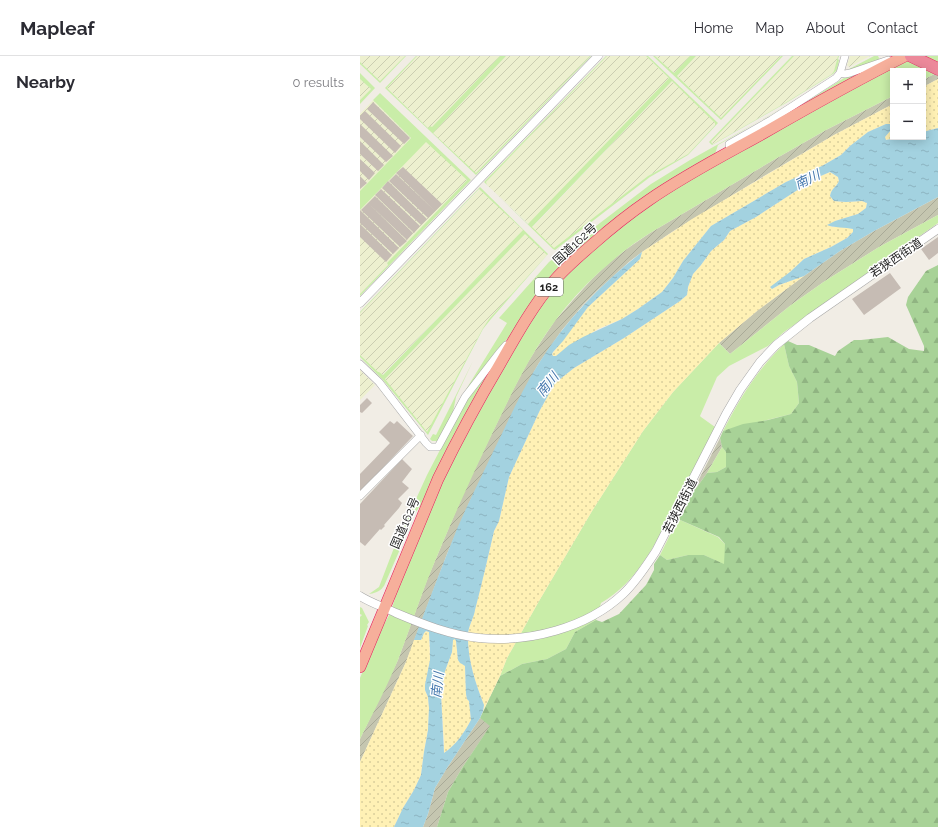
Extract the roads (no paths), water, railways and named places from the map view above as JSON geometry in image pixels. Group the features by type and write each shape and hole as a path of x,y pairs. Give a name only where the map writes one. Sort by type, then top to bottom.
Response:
{"highway":[{"path":"906,57 938,69"},
{"name":"国道162号","path":"360,667 387,609 438,478 510,345 553,282 579,256 611,228 651,199 686,177 813,105 906,57"}],"street":[{"path":"360,303 598,56"},
{"path":"730,152 729,144 778,116 836,78 840,73 845,56"},
{"path":"840,73 850,73 892,58 906,57"},
{"name":"若狭西街道","path":"360,596 420,623 458,634 480,638 506,639 534,636 584,620 607,607 629,588 653,556 730,408 740,390 760,362 776,345 810,318 938,229"},
{"path":"360,364 379,382 430,447 438,447 465,397 506,345 510,345"},
{"path":"360,496 421,435"}],"water":[{"name":"南川","path":"886,124 890,124 890,131 885,137 886,140 926,140 926,131 938,128 938,197 840,251 804,276 772,289 770,287 804,259 831,247 847,238 853,232 853,229 827,225 858,214 866,208 867,203 862,201 834,201 830,196 839,181 838,177 830,172 816,178 756,217 730,231 724,240 711,251 693,274 688,287 687,295 680,301 624,338 574,368 555,383 540,410 509,477 499,521 494,531 468,633 470,661 484,705 483,711 435,788 423,827 394,827 421,775 428,730 429,708 425,685 430,660 429,632 426,631 424,633 421,640 414,640 457,529 520,396 532,374 550,347 573,317 599,289 642,252 640,259 588,307 553,352 553,356 556,356 569,345 583,337 622,319 662,292 673,278 683,261 711,226 786,182 822,166 841,155 868,132","holes":["455,639 458,660 465,666 466,694 469,701 471,720 452,747 444,753 441,694 445,671 452,652 453,640"]}]}
